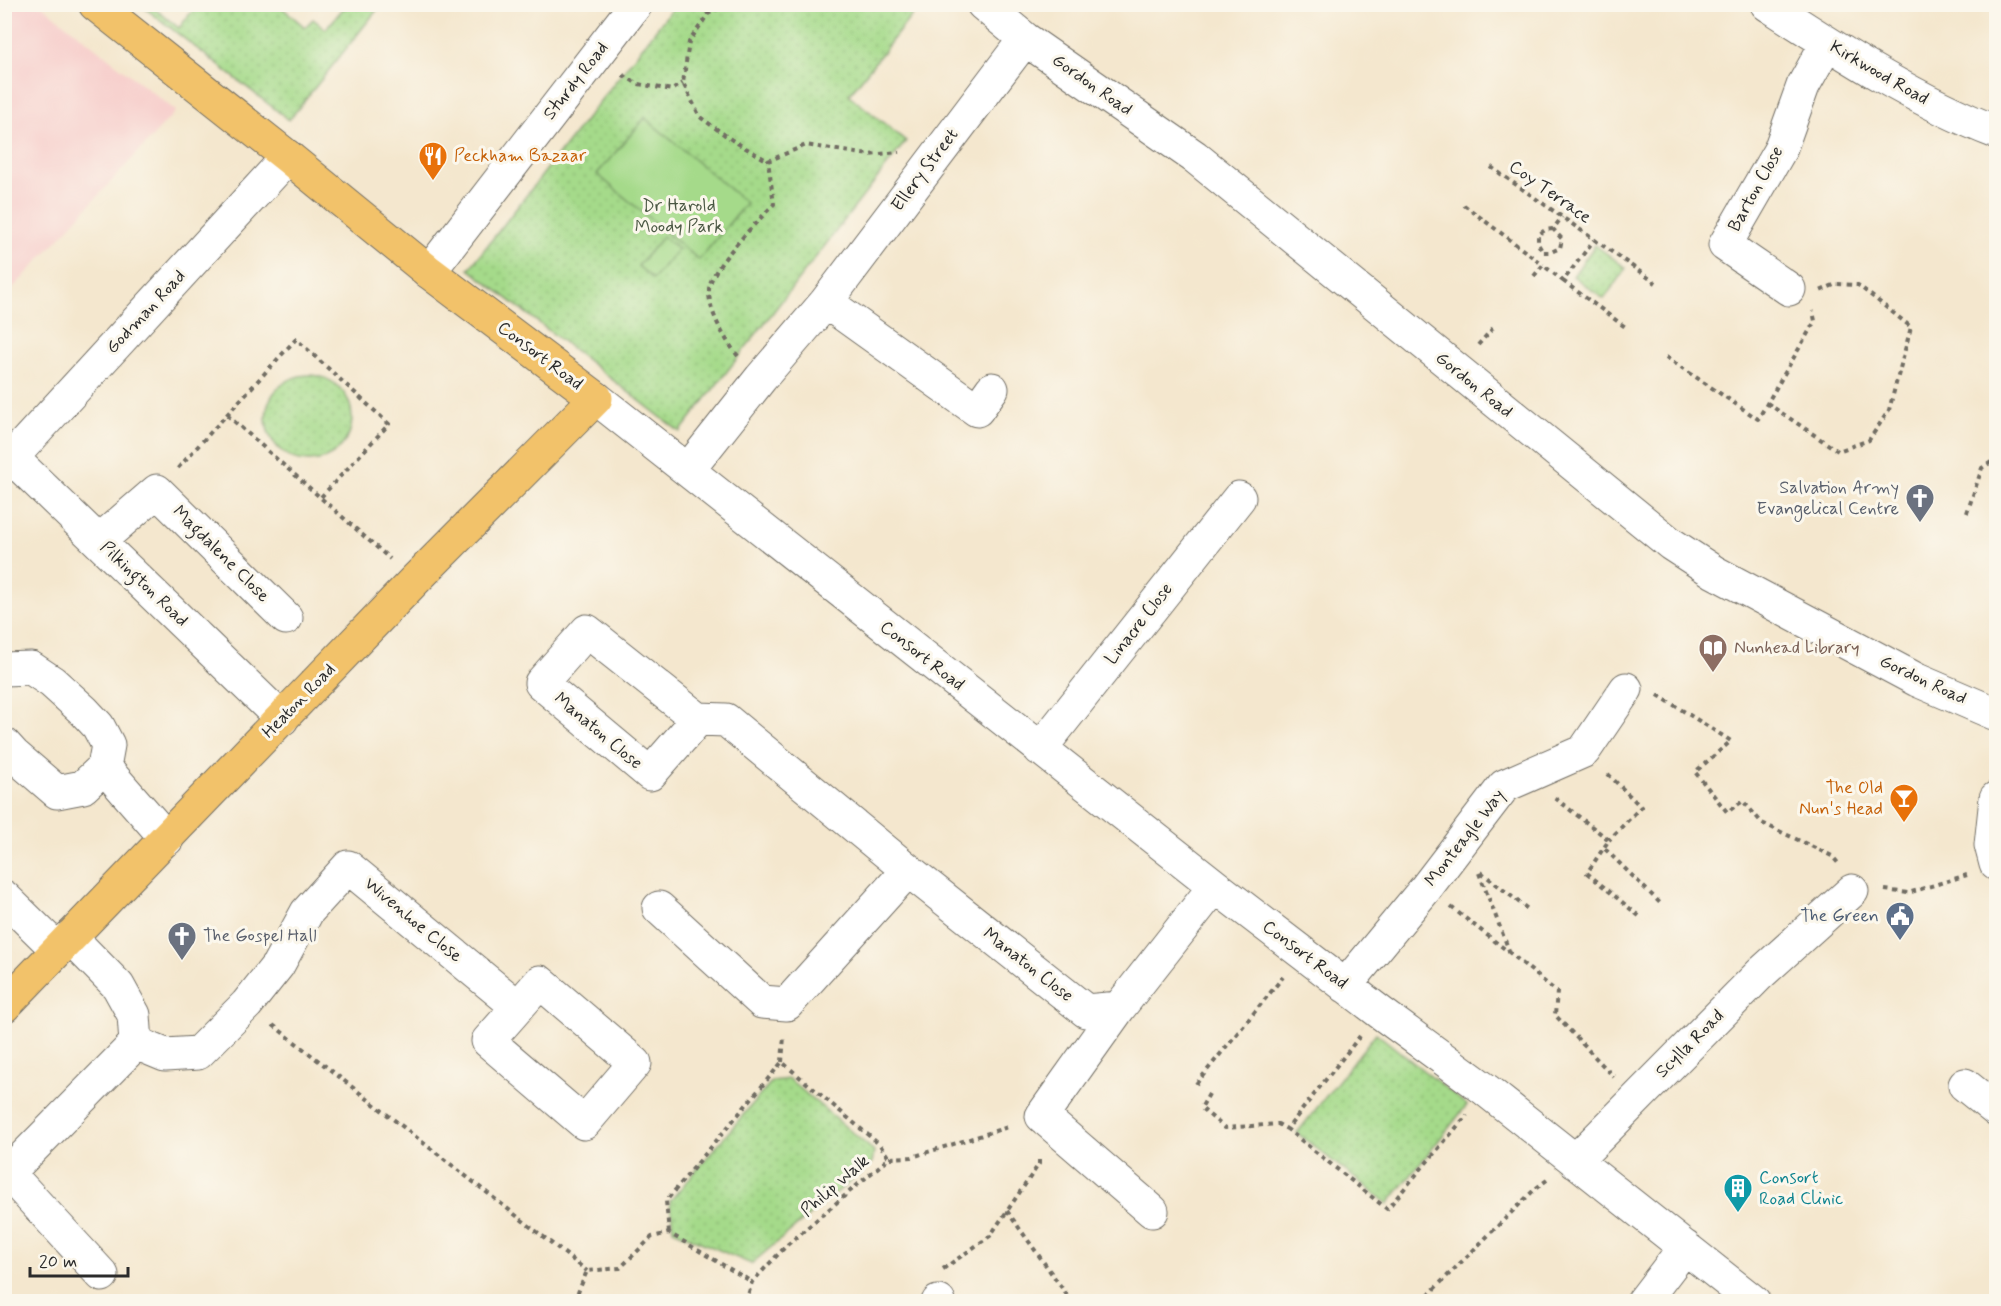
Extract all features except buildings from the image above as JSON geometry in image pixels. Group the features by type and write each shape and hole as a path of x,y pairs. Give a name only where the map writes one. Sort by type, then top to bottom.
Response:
{"main road":[{"name":"Consort Road","path":"95,4 429,272 596,398"},
{"name":"Heaton Road","path":"4,1006 414,581 596,398"}],"street":[{"name":"Sturdy Road","path":"429,272 636,4"},
{"name":"Gordon Road","path":"983,4 1025,39 1195,157 1671,544 1714,572 1917,680 1996,714"},
{"name":"Kirkwood Road","path":"1767,4 1890,82 1970,122 1996,132"},
{"name":"Ellery Street","path":"688,470 761,378 826,302 1025,39"},
{"name":"Barton Close","path":"1799,292 1725,245 1780,150 1803,86 1827,43"},
{"name":"Godman Road","path":"7,458 288,157"},
{"path":"826,302 976,410 992,389"},
{"name":"Consort Road","path":"596,398 1215,886 1486,1090 1754,1302"},
{"name":"Pilkington Road","path":"7,458 99,541 282,719"},
{"name":"Magdalene Close","path":"99,541 157,491 286,618"},
{"name":"Linacre Close","path":"1040,749 1239,498"},
{"name":"Manaton Close","path":"698,719 650,774 542,683 587,631 698,719 726,720 908,870 1086,1011 1119,1008"},
{"path":"4,669 31,668 52,682 98,726 108,745 104,768 83,787 57,792 4,744"},
{"path":"1584,750 1626,690"},
{"name":"Monteagle Way","path":"1345,986 1426,888 1504,786 1584,750"},
{"path":"104,768 166,839"},
{"path":"1995,862 1991,845 1996,798"},
{"name":"Wivenhoe Close","path":"136,1043 165,1055 198,1053 247,1004 278,965 307,912 348,867 518,1007"},
{"path":"659,908 762,1002 788,1004 908,870"},
{"path":"1152,1211 1042,1116 1119,1008 1215,886"},
{"name":"Scylla Road","path":"1575,1161 1760,974 1855,889"},
{"path":"4,897 118,986 135,1015 136,1043 8,1173 102,1275"},
{"path":"1965,1084 1996,1110"},
{"path":"1643,1302 1685,1246"}],"path":[{"path":"703,4 708,14"},
{"path":"727,4 708,14 689,42 683,83 700,117 732,140 768,161"},
{"path":"594,57 638,84 672,90 683,83"},
{"path":"768,161 806,145 869,155 905,151 928,165"},
{"path":"761,378 737,355 716,322 709,288 723,259 774,204 768,161"},
{"name":"Coy Terrace","path":"1491,167 1656,283"},
{"path":"1464,205 1628,329"},
{"path":"1543,252 1538,244 1538,235 1545,230 1553,229 1562,217"},
{"path":"1543,252 1551,252 1560,248 1562,238 1553,229"},
{"name":"Coy Terrace","path":"1563,281 1594,240"},
{"path":"1537,261 1543,252"},
{"path":"1534,276 1543,265"},
{"path":"1666,357 1758,418 1815,321 1799,292 1836,284 1858,285 1911,327 1889,410 1869,440 1838,451 1767,404"},
{"name":"Magdalene Close","path":"157,491 296,339 389,424 320,498"},
{"path":"227,415 414,581"},
{"path":"1967,513 1982,468 1996,459"},
{"path":"1626,690 1656,694 1731,741 1695,772 1727,812 1743,801 1762,823 1832,856 1855,889 1908,893 1963,877 1995,862"},
{"path":"1584,750 1641,807 1609,840 1587,873 1639,916"},
{"path":"1526,776 1609,840"},
{"path":"1604,849 1660,903"},
{"path":"1510,953 1478,870 1530,910"},
{"path":"1426,888 1510,953 1557,993 1555,1015 1635,1099"},
{"path":"1196,1084 1303,954"},
{"path":"247,1004 587,1270 620,1268 652,1237 669,1233 752,1282"},
{"path":"1287,1129 1357,1039 1381,1013"},
{"path":"669,1233 666,1201 782,1062 880,1144 888,1158"},
{"path":"1209,1094 1201,1108 1225,1128 1278,1124 1387,1209 1486,1090"},
{"path":"937,1293 990,1236 1039,1164 1042,1116"},
{"name":"Philip Walk","path":"746,1302 752,1282 786,1245 888,1158 912,1157 1042,1116"},
{"path":"1421,1302 1535,1189 1575,1161"},
{"path":"1007,1211 1072,1302"},
{"path":"574,1302 587,1270"}],"shaded area":[{"path":"5,4 41,5 176,111 5,297"}],"green space":[{"path":"141,5 150,5 179,28 197,5 279,5 305,27 313,19 326,29 346,5 381,5 289,120"},
{"name":"Dr Harold Moody Park","path":"675,5 920,5 849,95 906,141 680,432 469,269"},
{"path":"645,118 746,203 699,260 597,174"},
{"path":"663,236 678,249 653,279 638,266"},
{"path":"1595,245 1626,268 1604,299 1573,276"},
{"path":"309,375 333,382 345,394 352,418 345,442 333,454 309,461 285,454 273,442 266,418 273,394 285,382"},
{"path":"1376,1033 1467,1105 1388,1204 1297,1133"},
{"path":"789,1079 874,1151 872,1163 751,1264 673,1230 670,1201 772,1081"}],"place":[{"name":"Peckham Bazaar","path":"433,182"},
{"name":"Salvation Army Evangelical Centre","path":"1920,524"},
{"name":"Nunhead Library","path":"1713,674"},
{"name":"The Old Nun's Head","path":"1904,824"},
{"name":"The Green","path":"1900,942"},
{"name":"The Gospel Hall","path":"182,962"},
{"name":"Consort Road Clinic","path":"1738,1214"}]}
